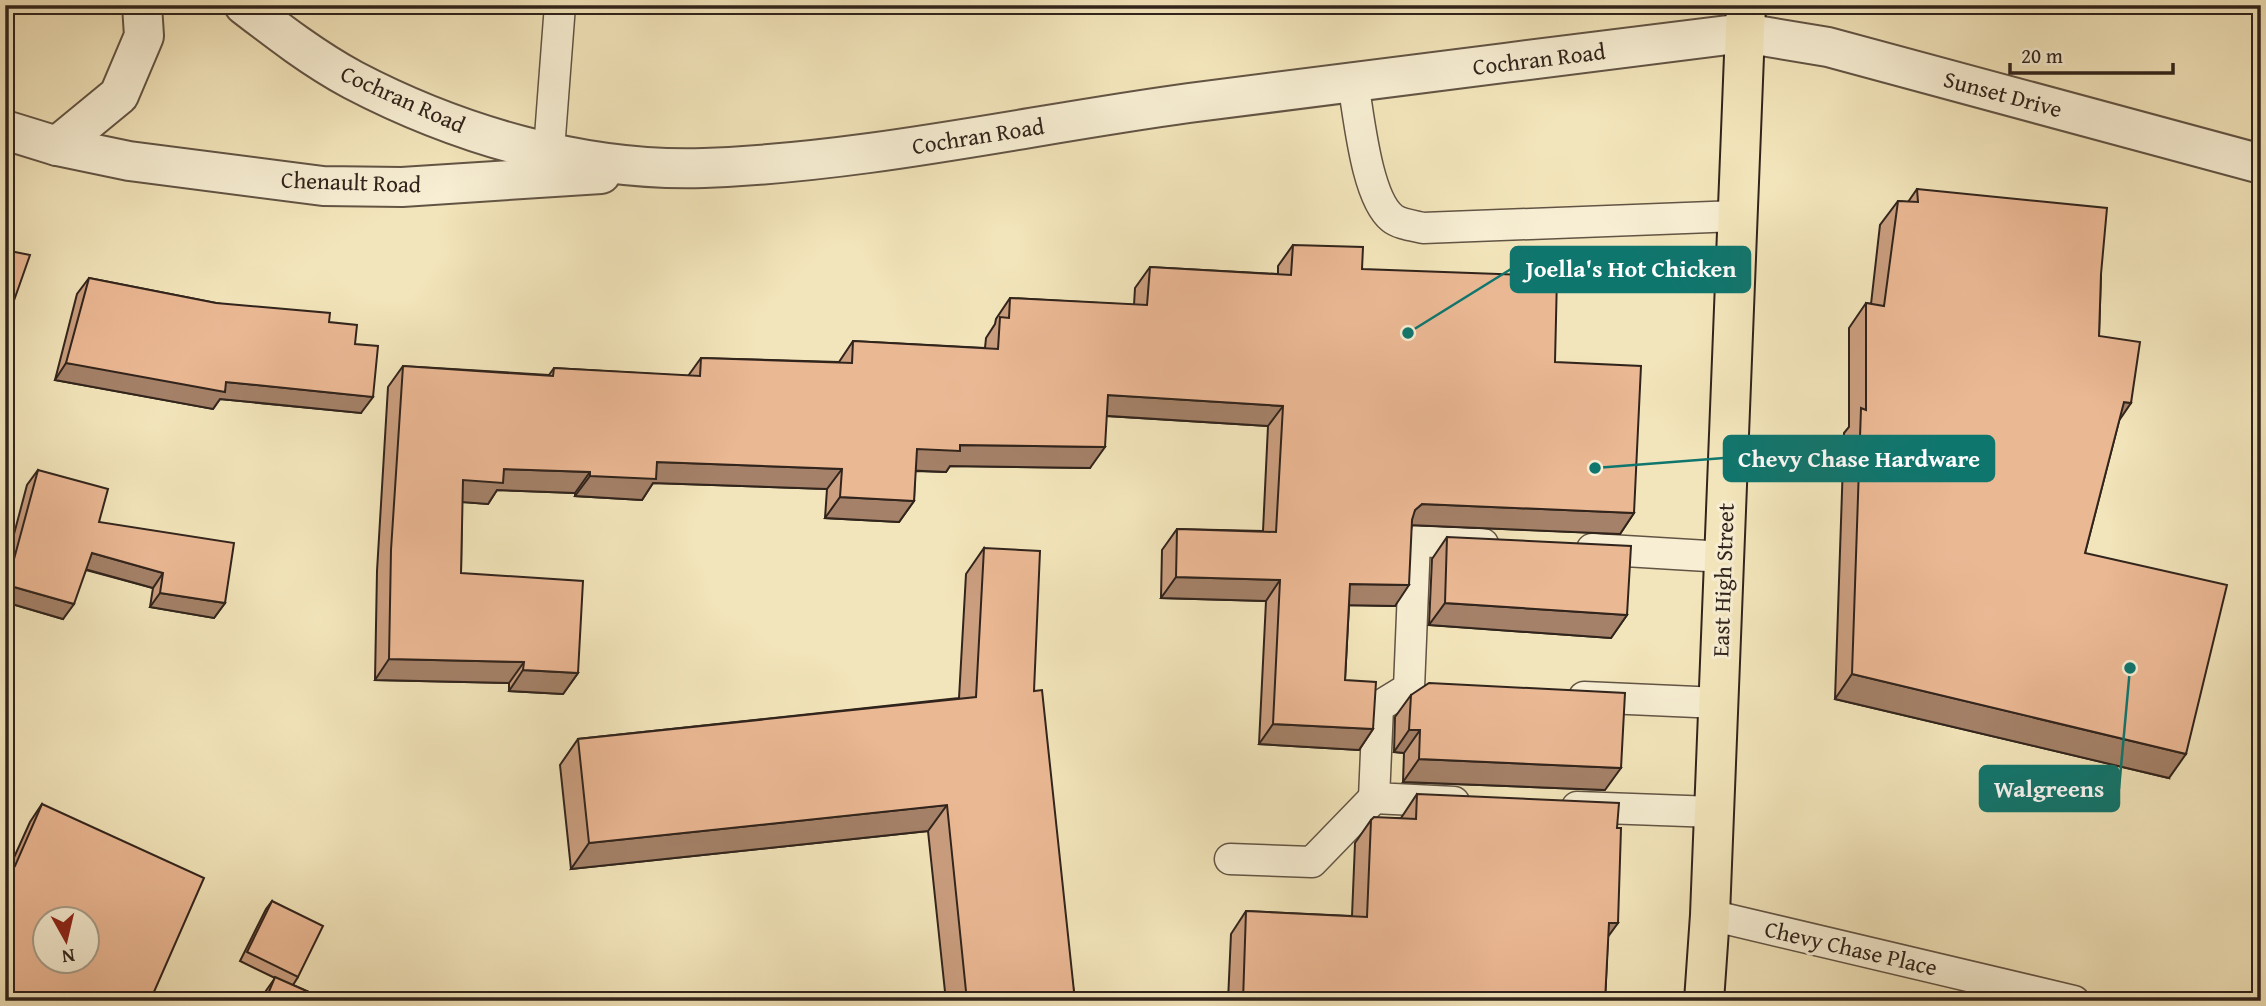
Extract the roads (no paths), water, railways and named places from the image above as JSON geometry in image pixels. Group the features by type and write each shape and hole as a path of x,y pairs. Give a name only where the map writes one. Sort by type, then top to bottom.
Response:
{"main road":[{"name":"East High Street","path":"1704,1001 1719,703 1745,19"}],"street":[{"path":"57,146 119,95 144,36 142,5"},
{"name":"Cochran Road","path":"244,5 295,44 352,79 471,130 549,150 625,163 701,168 891,149 1187,103 1353,83 1745,19"},
{"name":"Sunset Drive","path":"1745,19 1828,47 2261,164"},
{"name":"Chenault Road","path":"5,130 57,146 129,161 323,186 402,187 701,168"}],"lane":[{"path":"549,150 560,5"},
{"path":"1353,83 1378,198 1392,218 1423,229 1737,216"},
{"path":"1230,859 1312,862 1374,798 1378,707 1422,689 1415,541 1511,545"},
{"path":"1567,547 1724,557"},
{"path":"1556,695 1719,703"},
{"path":"1374,798 1483,803"},
{"path":"1550,806 1714,812"},
{"name":"Chevy Chase Place","path":"1710,915 2074,1001"}],"place":[{"name":"Joella's Hot Chicken","path":"1408,333"},
{"name":"Chevy Chase Hardware","path":"1595,468"},
{"name":"Walgreens","path":"2130,668"}]}
